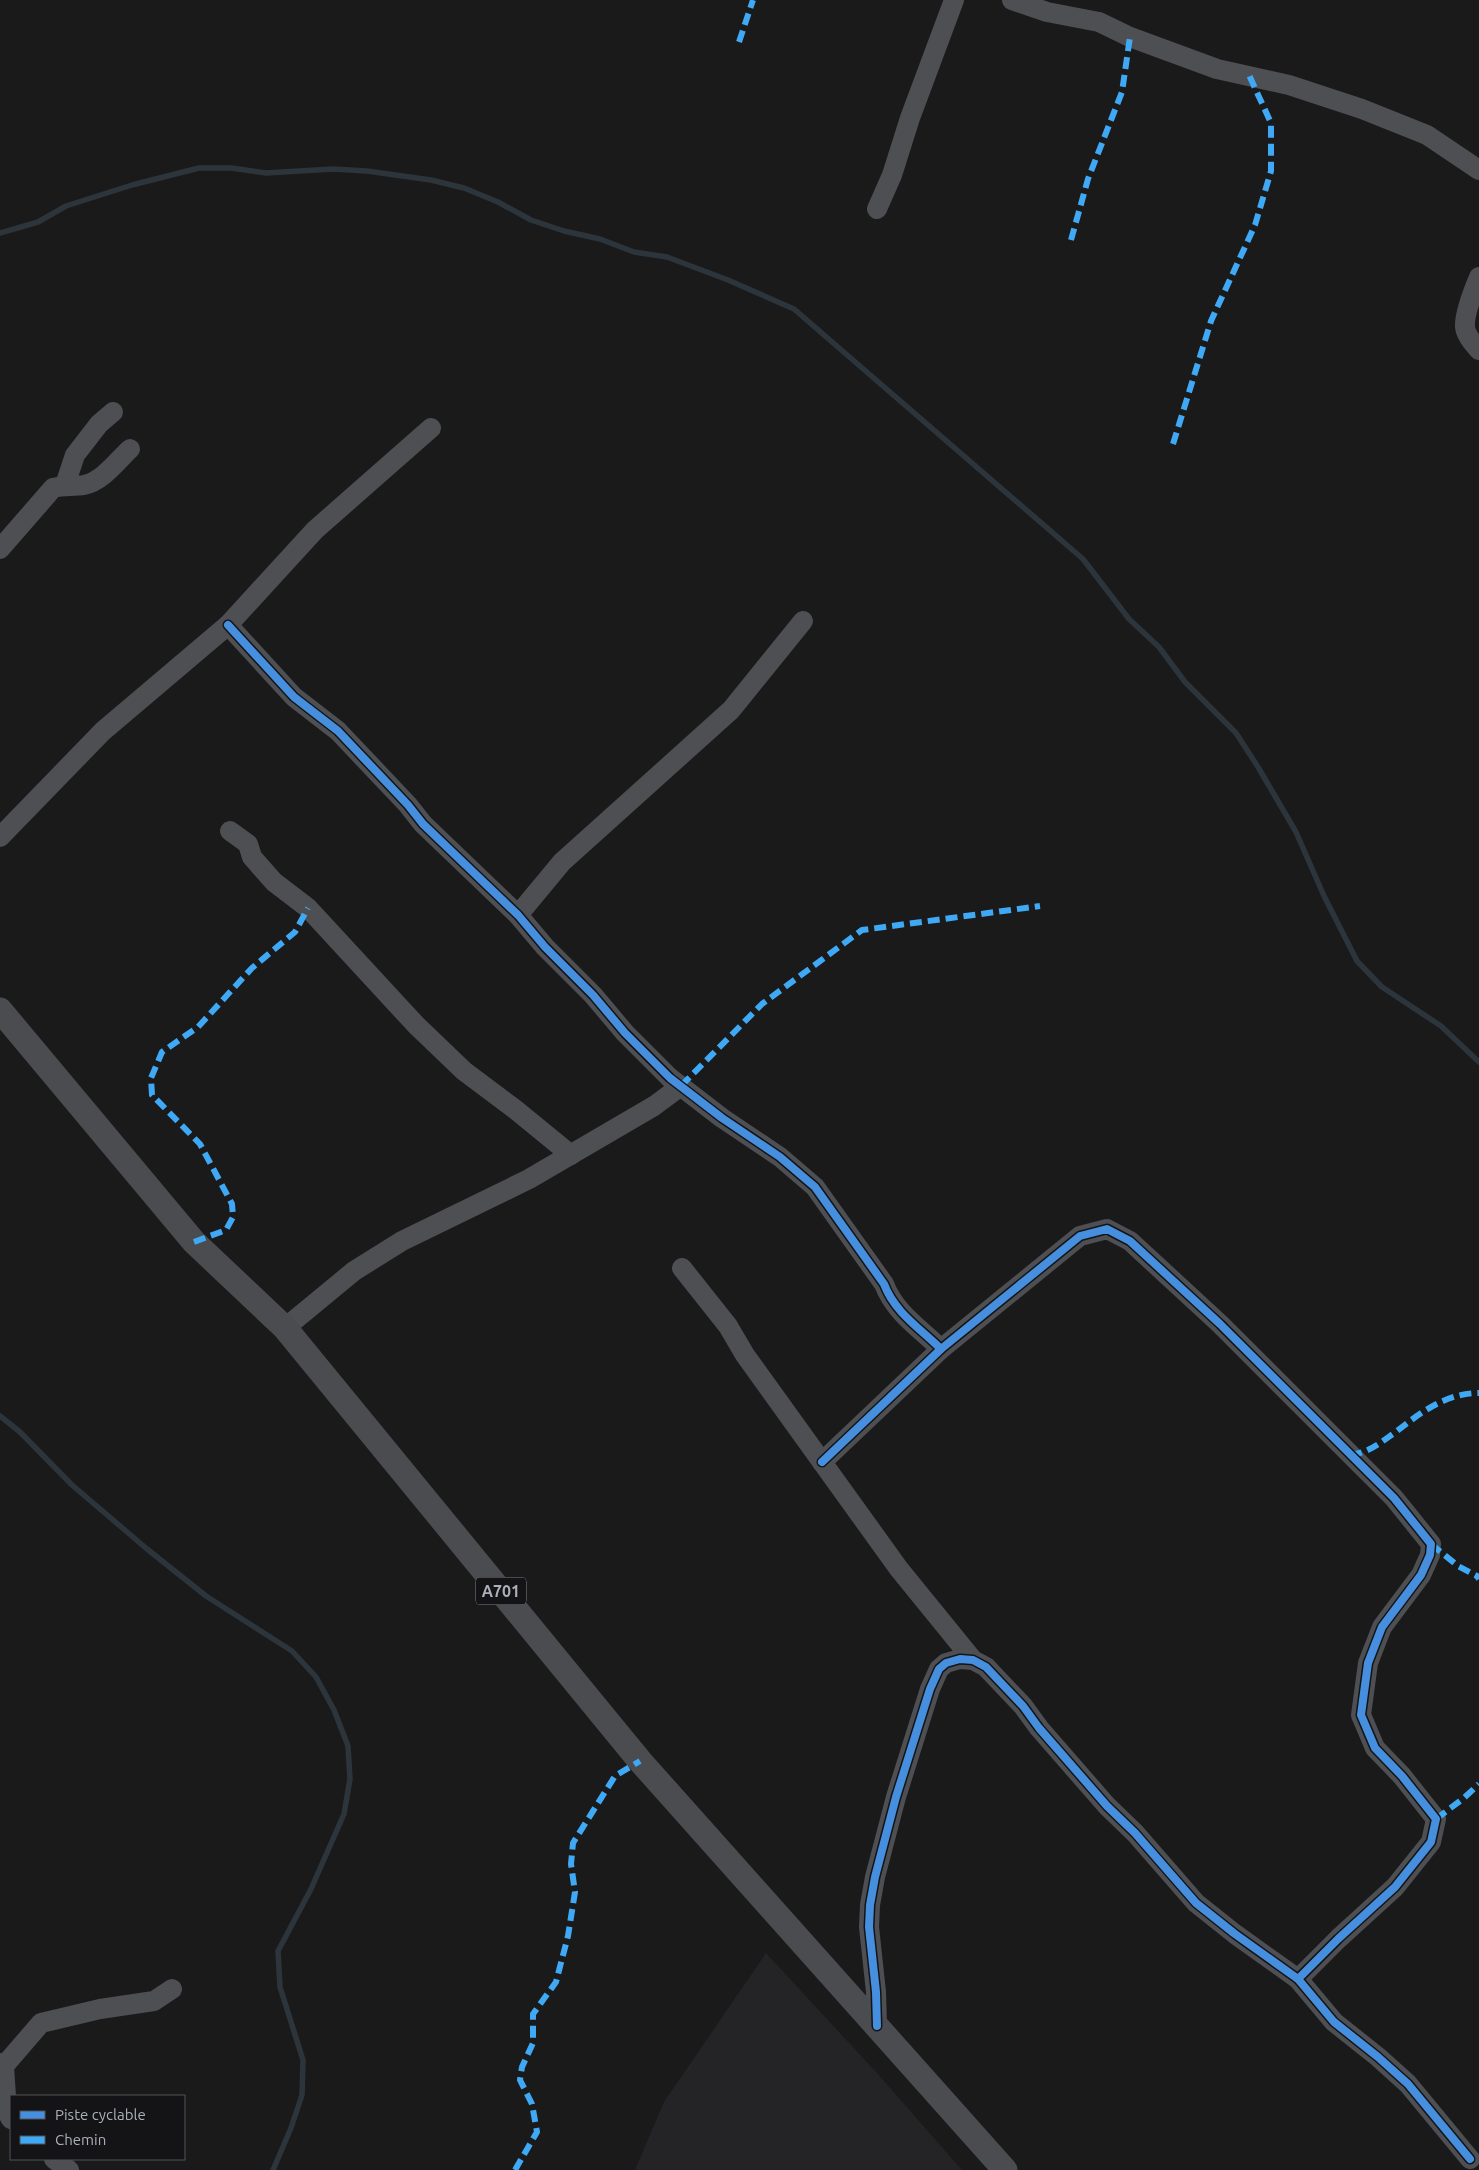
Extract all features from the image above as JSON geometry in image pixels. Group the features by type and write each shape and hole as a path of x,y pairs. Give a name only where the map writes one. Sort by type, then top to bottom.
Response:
{"main road":[{"name":"A701","path":"0,1010 194,1242 285,1328 640,1760 1006,2170"}],"street":[{"path":"877,210 892,175 910,118 954,0"},
{"path":"1012,0 1047,12 1099,22 1130,37 1217,69 1289,85 1362,109 1426,135 1479,170"},
{"path":"1479,277 1474,288 1465,326 1470,339 1479,350"},
{"path":"65,485 75,455 99,424 114,412"},
{"path":"0,837 102,731 228,625 315,530 431,428"},
{"path":"0,548 54,488 65,485 73,487 97,480 130,449"},
{"path":"518,915 562,862 731,710 803,621"},
{"path":"228,625 294,697 338,731 423,824 518,915 545,947 593,995 625,1033 681,1086 722,1118 780,1157 815,1187 884,1284 897,1308 941,1349"},
{"path":"230,831 248,844 252,857 270,877 308,908 416,1025 464,1071 571,1155"},
{"path":"285,1328 354,1271 402,1241 529,1179 654,1106 681,1086"},
{"path":"822,1462 941,1349 1080,1236 1107,1228 1130,1241 1220,1324 1394,1498 1431,1544 1430,1555 1422,1575 1382,1627 1368,1663 1360,1715 1375,1748 1402,1776 1436,1819 1431,1842 1396,1887 1338,1939 1298,1979"},
{"path":"682,1268 728,1326 745,1355 899,1569 973,1660 986,1667 1023,1706 1039,1728 1107,1806 1135,1833 1196,1903 1235,1934 1298,1979 1334,2022 1408,2084 1470,2159"},
{"path":"877,2026 870,1927 870,1905 875,1877 896,1797 930,1689 939,1669 946,1663 960,1659 973,1660"},
{"path":"10,2116 7,2112 2,2064 41,2023 100,2009 154,2001 172,1989"},
{"path":"55,2160 69,2170"}],"shaded area":[{"path":"766,1953 876,2072 962,2170 635,2170 664,2102"}],"waterway":[{"path":"0,233 38,222 66,206 132,185 199,168 231,168 266,173 333,169 367,171 431,180 464,188 498,202 531,220 564,231 600,239 634,252 667,257 728,280 794,309 1083,559 1129,619 1159,647 1185,682 1236,733 1296,832 1324,896 1357,961 1382,987 1441,1026 1479,1062"},
{"path":"0,1416 20,1432 72,1485 147,1549 206,1596 292,1651 316,1677 334,1710 348,1746 350,1779 344,1814 311,1889 278,1951 280,1987 303,2060 302,2095 291,2128 273,2170"}],"marked path":[{"path":"739,42 753,0"},
{"path":"1071,240 1088,179 1122,92 1130,37"},
{"path":"1173,444 1211,321 1255,225 1271,171 1271,123 1249,75"},
{"path":"681,1086 762,1004 862,930 1040,906"},
{"path":"194,1242 226,1230 233,1217 232,1204 200,1144 152,1095 151,1078 162,1052 198,1027 252,968 295,932 308,908"},
{"path":"1350,1455 1363,1452 1375,1446 1415,1417 1445,1400 1456,1396 1479,1393"},
{"path":"1431,1544 1458,1566 1479,1579"},
{"path":"515,2170 537,2132 532,2104 520,2080 522,2067 533,2043 533,2014 556,1982 568,1936 575,1892 571,1864 573,1843 615,1776 640,1761"},
{"path":"1436,1819 1479,1784"}],"cycle path":[{"path":"228,625 294,697 338,731 408,805 423,824 518,915 545,947 593,995 625,1033 670,1078 722,1118 780,1157 815,1187 884,1284 901,1312 941,1349"},
{"path":"822,1462 941,1349 1080,1236 1107,1229 1130,1241 1220,1324 1394,1498 1431,1544 1430,1555 1421,1575 1382,1627 1368,1663 1361,1715 1375,1748 1402,1776 1436,1819 1431,1842 1395,1887 1298,1979"},
{"path":"877,2026 876,1992 869,1927 870,1905 875,1877 896,1797 930,1689 939,1669 946,1663 960,1659 973,1660 986,1667 1023,1706 1039,1728 1107,1806 1135,1833 1196,1903 1235,1934 1298,1979 1334,2022 1408,2084 1470,2159"}]}
